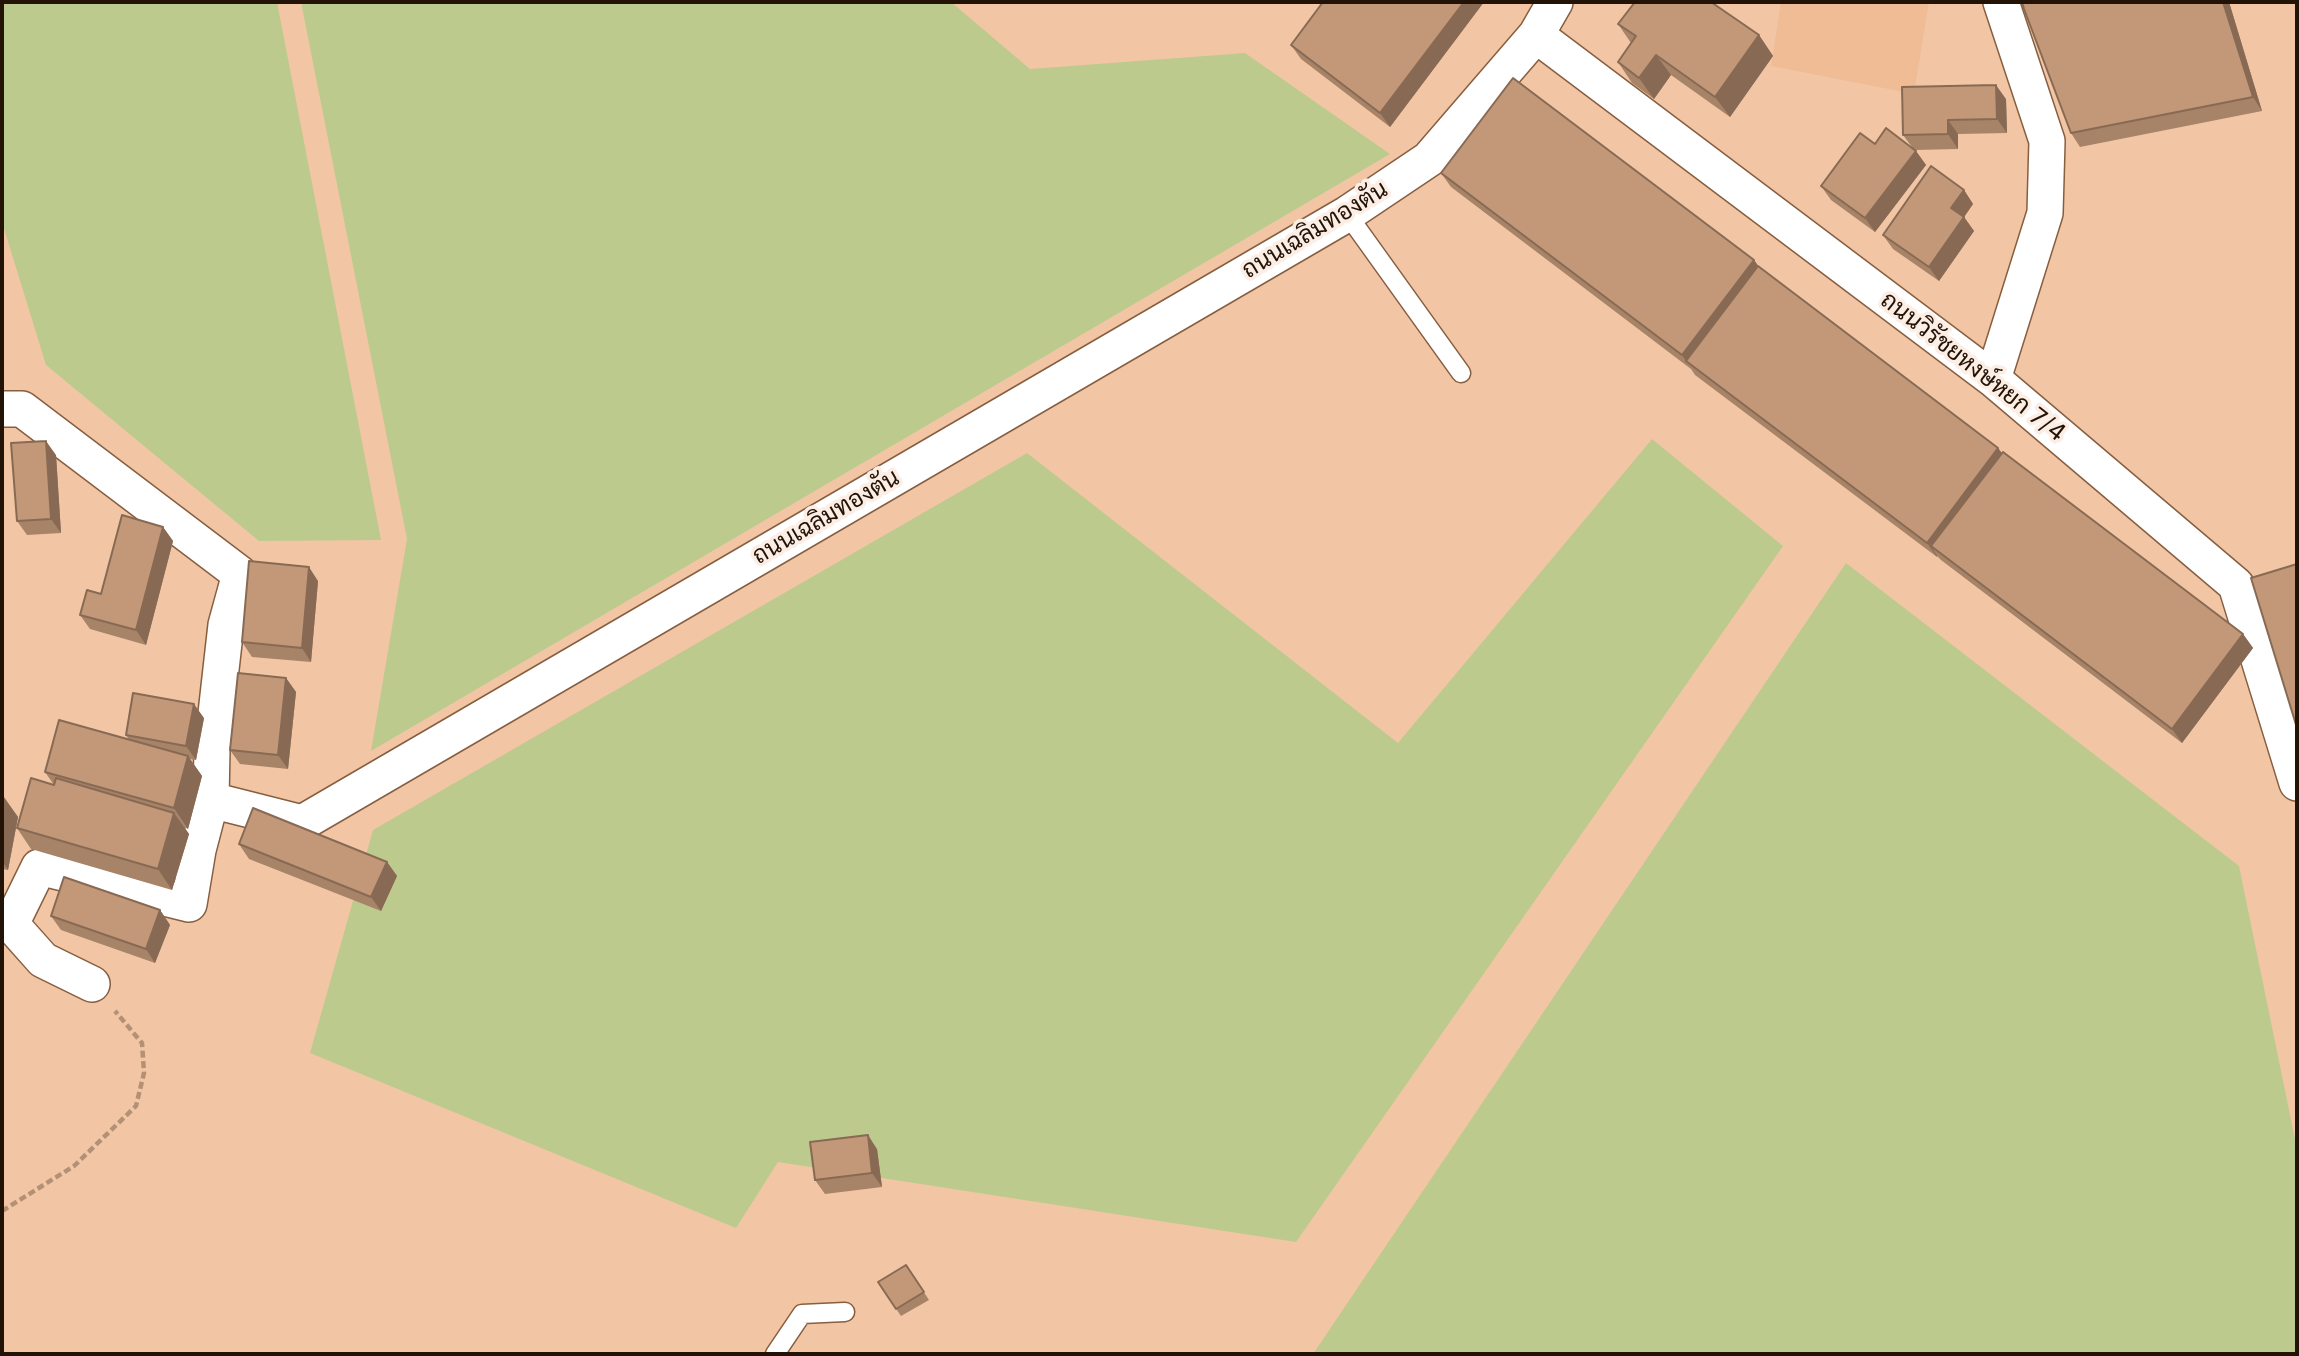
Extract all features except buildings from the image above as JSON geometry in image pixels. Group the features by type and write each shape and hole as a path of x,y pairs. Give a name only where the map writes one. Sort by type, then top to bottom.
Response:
{"street":[{"name":"ถนนเฉลิมทองตัน","path":"211,800 302,823 1347,214 1429,159 1536,36 1555,2"},
{"path":"1993,379 2045,213 2047,141 2001,2"},
{"name":"ถนนวิรัชยหงษ์หยก 7/4","path":"1536,36 1993,379 2236,585 2297,783"},
{"path":"2,409 22,409 240,574 226,625 212,748 211,800 198,850 189,904 39,867 6,921 43,960 92,984"}],"lane":[{"path":"1347,214 1461,373"},
{"path":"775,1354 802,1314 845,1312"}],"path":[{"path":"2,1211 74,1166 136,1106 144,1073 142,1043 92,984"}],"shaded area":[{"path":"1781,2 1929,2 1914,94 1771,66"}],"green space":[{"path":"2,2 277,2 381,540 259,541 46,365 2,222"},
{"path":"301,2 951,2 1030,69 1245,53 1390,154 371,751 407,539"},
{"path":"1652,439 1783,546 1296,1242 778,1162 736,1228 310,1053 373,830 1027,453 1398,743"},
{"path":"1846,563 2239,866 2297,1149 2297,1354 1313,1354"}]}
